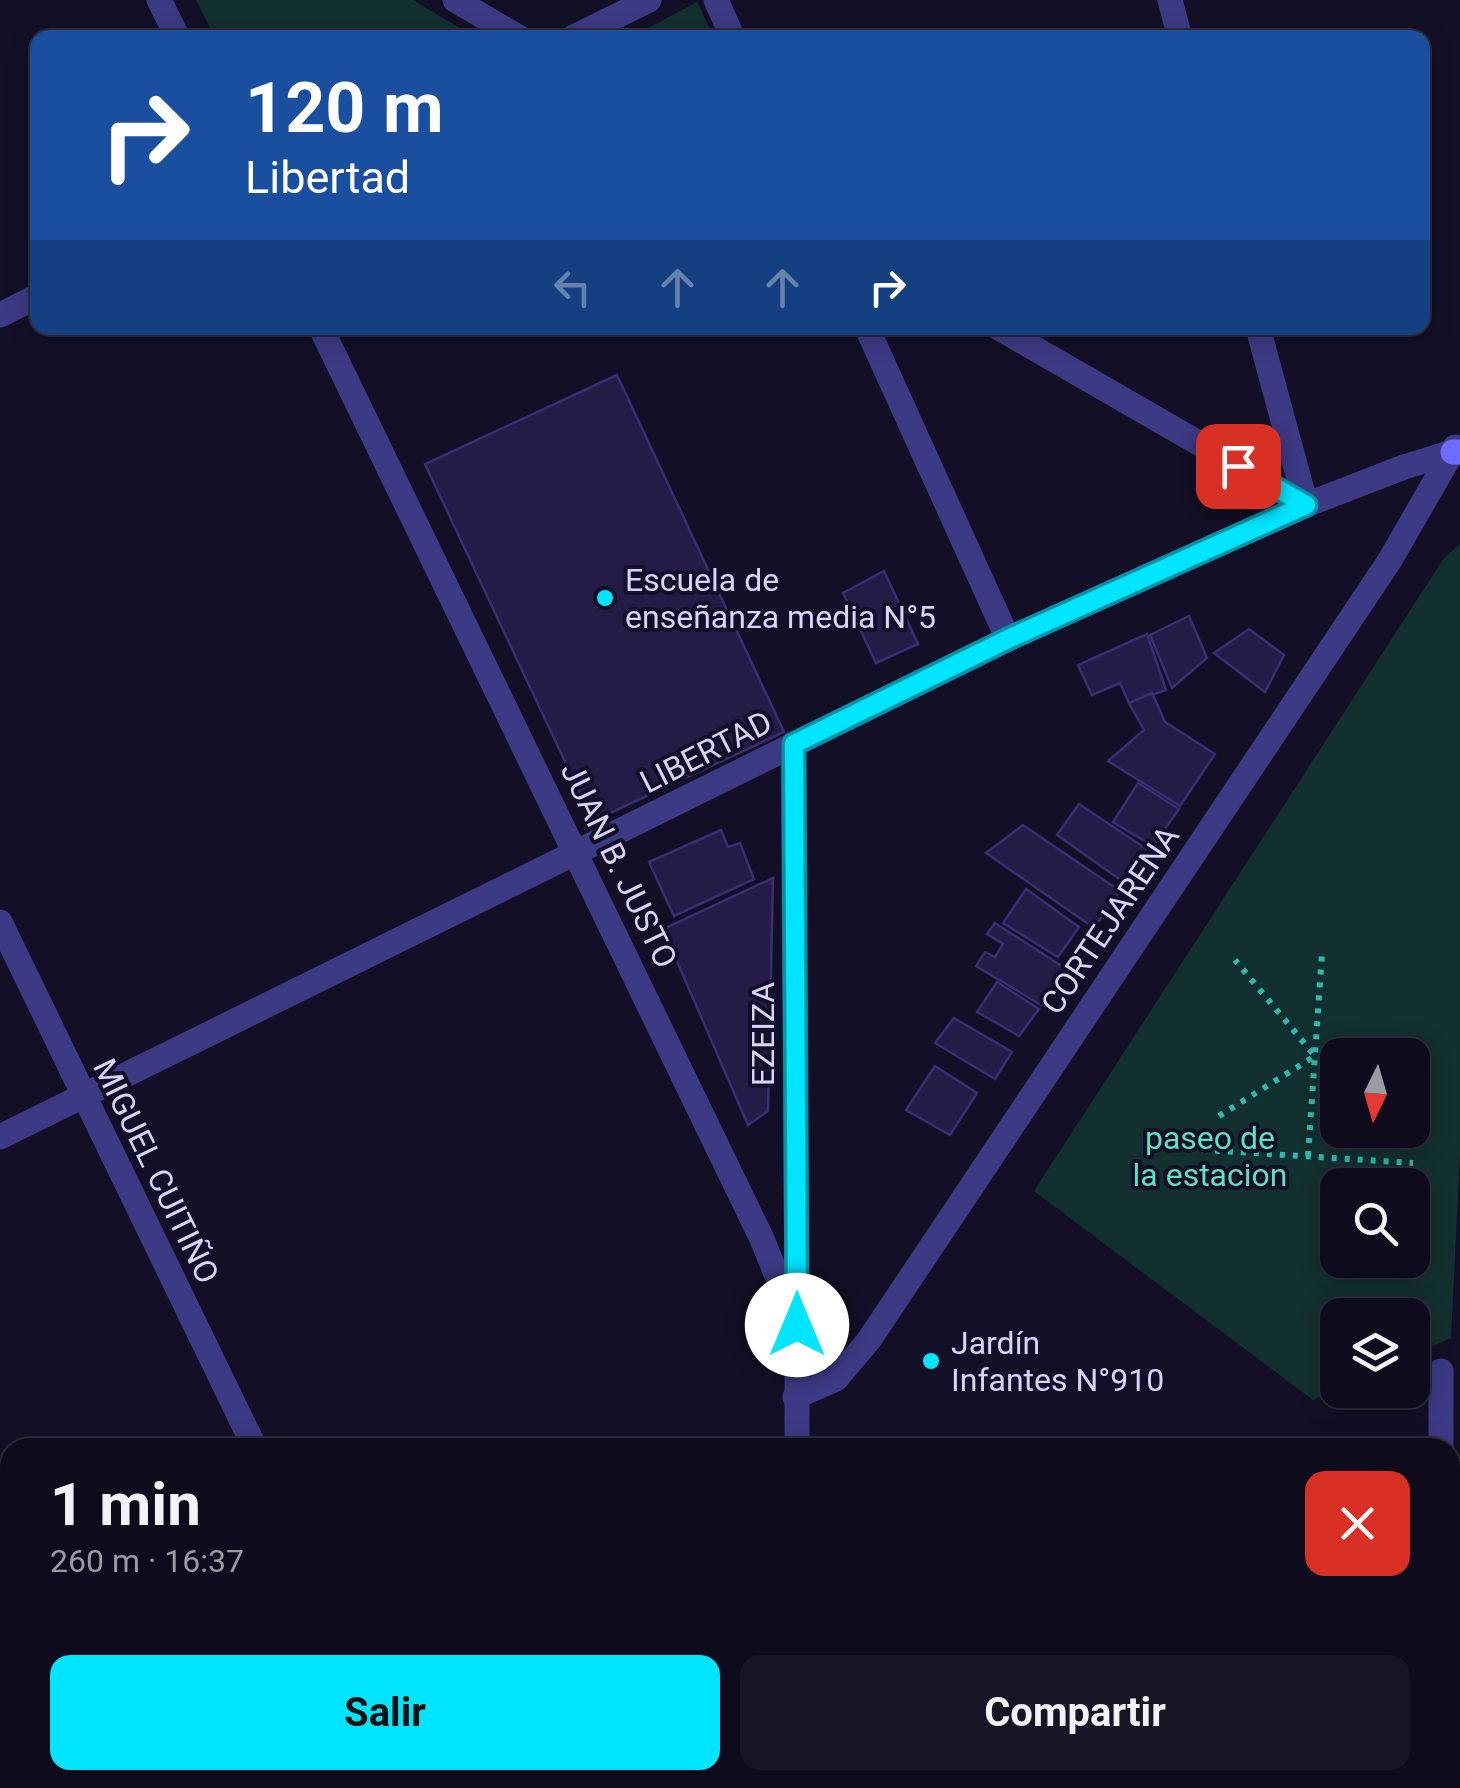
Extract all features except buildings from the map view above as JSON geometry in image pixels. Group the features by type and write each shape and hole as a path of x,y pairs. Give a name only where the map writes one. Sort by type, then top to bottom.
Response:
{"street":[{"path":"159,0 174,30"},
{"path":"455,0 506,30"},
{"path":"588,30 650,0"},
{"path":"716,0 730,30"},
{"path":"1170,0 1178,30"},
{"path":"0,315 30,300"},
{"name":"JUAN B. JUSTO","path":"323,335 762,1239 797,1325 797,1438"},
{"path":"871,335 1008,639"},
{"path":"1011,335 1306,505"},
{"path":"1260,335 1306,505"},
{"name":"LIBERTAD","path":"0,1138 1008,639 1306,505 1458,448"},
{"name":"CORTEJARENA","path":"796,1397 836,1379 869,1340 1390,560 1458,448"},
{"name":"EZEIZA","path":"794,744 797,1325"},
{"name":"MIGUEL CUITIÑO","path":"0,922 250,1438"},
{"path":"1441,1438 1442,1372"}],"path":[{"path":"1308,1156 1322,953"},
{"path":"1235,960 1315,1056"},
{"path":"1219,1116 1315,1056"},
{"path":"1188,1148 1413,1163"}],"green space":[{"path":"196,0 413,0 463,30 211,30"},
{"path":"697,2 711,30 644,30"},
{"name":"paseo de la estacion","path":"1460,544 1460,1156 1451,1338 1430,1347 1430,1298 1320,1298 1320,1397 1313,1400 1034,1191 1444,558"}],"place":[{"name":"Escuela de enseñanza media N°5","path":"605,598"},
{"name":"Jardín Infantes N°910","path":"931,1361"}],"route":[{"path":"797,1325 794,744 1008,639 1306,505 1238,466"}]}
